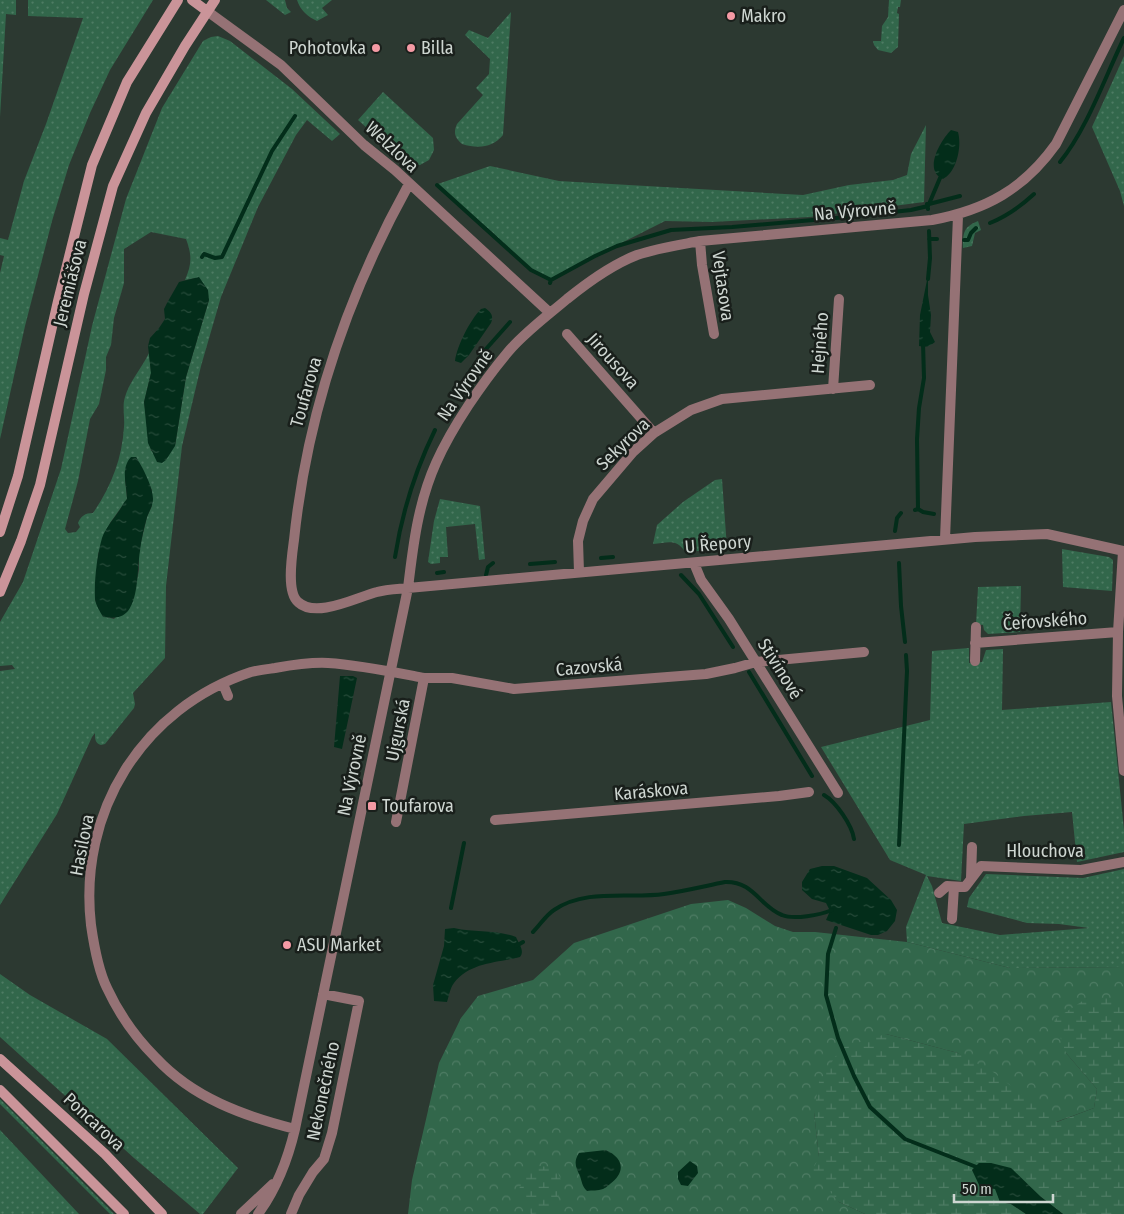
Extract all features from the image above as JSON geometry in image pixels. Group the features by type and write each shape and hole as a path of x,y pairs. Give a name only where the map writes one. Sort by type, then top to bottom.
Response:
{"main road":[{"name":"Jeremiášova","path":"0,532 18,476 58,301 92,165 127,82 178,0"},
{"path":"192,0 207,11"},
{"name":"Jeremiášova","path":"0,592 22,541 40,485 84,294 113,186 146,113 215,0"},
{"name":"Poncarova","path":"0,1059 105,1154 162,1214"},
{"path":"0,1090 124,1214"}],"street":[{"name":"Na Výrovně","path":"258,1214 268,1200 287,1160 295,1129 408,588 415,530 439,457 480,389 508,352 550,313 605,271 636,256 666,247 700,242 932,220 958,216 986,205 1019,185 1042,163 1056,144 1124,10"},
{"name":"Welzlova","path":"207,11 281,65 364,145 395,170 550,313"},
{"name":"Toufarova","path":"316,609 298,603 292,596 291,583 296,519 310,442 328,372 350,310 375,251 409,184"},
{"path":"945,539 958,216"},
{"name":"Vejtasova","path":"700,242 714,334"},
{"name":"Hejného","path":"833,389 839,299"},
{"name":"Jirousova","path":"567,334 654,433"},
{"name":"Sekyrova","path":"579,572 578,542 583,521 593,499 633,452 654,433 691,410 722,399 870,385"},
{"name":"U Řepory","path":"316,609 328,608 379,592 408,588 945,539 1047,534 1123,551"},
{"path":"1123,551 1118,632 1124,770"},
{"name":"Stivínové","path":"694,563 701,580 729,619 838,793"},
{"path":"975,661 976,627"},
{"name":"Čeřovského","path":"975,643 1118,632"},
{"name":"Cazovská","path":"424,678 452,678 514,689 706,674 756,662 864,652"},
{"name":"Hasilova","path":"295,1129 267,1122 227,1108 190,1088 156,1059 129,1026 106,987 94,944 89,902 93,858 102,817 121,775 150,735 179,710 223,684 253,672 288,665 326,662 390,672"},
{"name":"Ujgurská","path":"390,672 424,678 396,822"},
{"path":"223,684 228,696"},
{"name":"Karáskova","path":"495,820 809,792"},
{"path":"971,878 972,847"},
{"name":"Hlouchova","path":"939,893 947,886 965,887 981,866 1081,870 1124,862"},
{"path":"952,919 954,887"},
{"name":"Nekonečného","path":"291,1214 299,1194 324,1159 332,1133 359,1001 323,994"},
{"name":"Na Výrovně","path":"241,1214 280,1175"}],"green space":[{"path":"0,0 16,0 16,15 6,14 0,117"},
{"path":"28,0 153,0 110,70 69,165 52,221 25,326 0,439 0,273 4,256 0,255 0,238 8,240 24,181 83,18 28,16"},
{"path":"266,0 285,0 287,8 291,12 285,15"},
{"path":"297,0 332,0 322,8 328,15 317,21 305,13"},
{"path":"889,0 901,0 897,13 899,14 898,47 891,53 878,50 873,41 881,41 882,26 888,17"},
{"path":"511,12 503,135 489,145 474,147 462,144 455,135 455,130 457,124 483,95 476,88 489,74 490,59 465,35 469,30 488,38"},
{"path":"218,36 230,41 292,89 340,134 332,141 307,120 296,135 258,207 221,297 201,366 182,446 166,586 165,658 133,693 134,708 105,744 101,745 96,742 95,733 92,737 57,814 0,905 0,671 15,669 12,665 0,666 0,622 23,582 61,469 92,326 126,199 162,108 203,41","holes":["151,232 186,239 190,260 185,280 196,278 209,300 186,377 175,446 151,451 144,402 151,373 149,353 129,386 125,397 123,439 110,483 93,513 82,517 78,523 80,527 76,532 68,533 65,529 78,481 90,419 99,404 106,370 106,357 111,345 114,318 124,283 124,249","136,457 152,490 152,506 147,517 139,551 139,570 133,599 114,619 103,616 95,600 98,554 110,523 127,499 125,479"]},
{"path":"1124,56 1124,206 1120,191 1092,127"},
{"path":"383,92 433,138 434,150 429,160 420,165 408,165 358,120"},
{"path":"926,125 924,202 810,217 712,222 665,221 550,279 522,264 492,232 435,185 490,166 559,181 803,195 849,185 893,180 907,175 911,154"},
{"path":"978,221 981,230 975,233 972,246 963,248 965,231 969,226"},
{"path":"722,479 727,548 685,552 675,543 653,544 657,525 683,502 715,480"},
{"path":"440,499 480,506 485,559 479,560 475,524 446,527 448,557 440,557 440,563 431,564 428,562 434,521"},
{"path":"1062,549 1109,557 1113,560 1112,591 1063,587"},
{"path":"1021,586 1020,632 988,634 984,630 983,625 976,624 978,587"},
{"path":"969,648 969,663 982,662 986,650 1003,649 1002,710 1111,702 1124,830 1124,852 1077,862 1072,812 964,824 961,881 927,876 932,886 942,923 1000,935 1089,928 1059,924 1027,923 967,907 969,898 986,874 1083,878 1124,869 1124,967 1010,968 907,942 906,927 926,875 890,860 821,747 930,720 932,651"},
{"path":"728,900 746,908 775,926 793,932 815,932 907,942 1010,968 1124,967 1124,998 1087,998 1066,1053 1097,1089 1094,1108 1056,1122 958,1053 886,1034 814,1112 819,1157 839,1202 865,1214 408,1214 412,1180 439,1063 461,1018 478,996 533,980 574,943 691,904"},
{"path":"0,974 30,995 107,1039 238,1168 203,1214 200,1214 134,1158 0,1037"},
{"path":"1087,998 1124,998 1124,1214 1063,1214 991,1163 979,1163 972,1170 996,1189 1000,1202 1011,1204 1026,1214 865,1214 839,1202 812,1171 819,1157 814,1112 819,1082 841,1048 886,1034 958,1053 993,1072 1057,1122 1094,1108 1097,1089 1066,1053 1054,1020"},
{"path":"0,1099 114,1214 110,1214 0,1104"},
{"path":"0,1130 79,1214 0,1214"},
{"path":"530,1166 553,1168 559,1175 563,1188 550,1212 531,1214 522,1200 519,1189"}],"water":[{"path":"951,130 958,132 959,151 952,171 943,179 934,170 935,156 942,141"},
{"path":"928,275 931,315 930,332 935,342 930,346 924,347 919,346 920,315"},
{"path":"199,277 208,290 209,300 186,377 175,446 166,460 162,463 157,462 148,443 144,402 151,373 148,346 150,338 165,319 164,309 179,282"},
{"path":"485,308 491,314 491,323 469,355 461,363 455,361 458,348 468,326 481,309"},
{"path":"131,457 136,457 144,471 153,494 153,502 142,538 136,590 132,605 120,617 103,617 95,599 95,576 99,552 105,530 127,499 125,472"},
{"path":"340,676 353,676 357,678 342,749 334,747"},
{"path":"834,866 867,878 891,900 897,910 895,921 887,931 878,935 871,935 826,920 830,911 826,903 812,899 802,890 802,882 810,869"},
{"path":"454,928 500,933 516,937 522,952 520,957 484,964 468,971 460,976 453,985 447,1002 434,1001 433,985 444,946 445,929"},
{"path":"606,1150 620,1162 620,1171 615,1180 604,1189 587,1191 576,1168 577,1156 579,1153"},
{"path":"690,1161 697,1166 698,1173 688,1186 681,1185 678,1179 678,1172"},
{"path":"979,1163 991,1163 1011,1168 1041,1197 1063,1214 1026,1214 1011,1204 1000,1202 995,1189 980,1187 972,1170"}],"waterway":[{"path":"1060,162 1070,149 1087,119 1124,38"},
{"path":"202,257 204,254 215,258 222,257 272,151 295,116"},
{"path":"928,209 927,204 929,204 940,178"},
{"path":"437,185 531,270 551,280"},
{"path":"990,223 1014,210 1034,194"},
{"path":"929,204 960,196"},
{"path":"550,283 551,280 617,246 671,230 732,227 847,217 911,210 928,206"},
{"path":"964,240 968,240 976,228"},
{"path":"928,279 930,258 929,231"},
{"path":"929,239 937,239"},
{"path":"458,389 486,349 510,322"},
{"path":"915,510 918,509 917,439 919,408 924,378 923,343"},
{"path":"395,557 401,524 410,492 435,430"},
{"path":"918,509 934,514"},
{"path":"895,531 897,518 901,513"},
{"path":"601,558 613,557"},
{"path":"530,564 555,562"},
{"path":"486,575 488,567 493,563"},
{"path":"899,563 905,642"},
{"path":"437,573 444,572"},
{"path":"681,575 699,594 733,647"},
{"path":"899,845 907,671 906,655"},
{"path":"749,672 812,776"},
{"path":"824,795 843,814 853,833 854,839"},
{"path":"451,908 464,843"},
{"path":"533,932 554,910 566,903 580,899 664,894 725,882 735,883 750,890 774,911 782,915 793,917 807,916 832,910"},
{"path":"836,928 828,954 826,995 838,1038 870,1107 905,1139 979,1168"},
{"path":"516,946 523,942"}],"place":[{"name":"Makro","path":"731,16"},
{"name":"Pohotovka","path":"376,48"},
{"name":"Billa","path":"411,48"},
{"name":"Toufarova","path":"372,806"},
{"name":"ASU Market","path":"287,945"}]}
